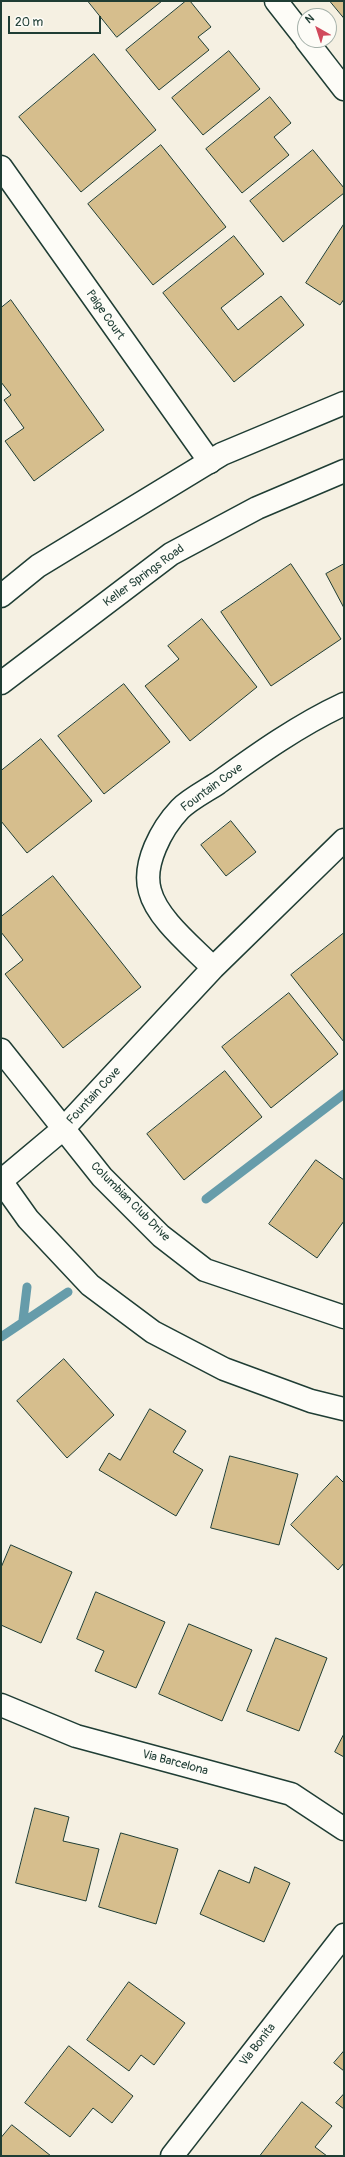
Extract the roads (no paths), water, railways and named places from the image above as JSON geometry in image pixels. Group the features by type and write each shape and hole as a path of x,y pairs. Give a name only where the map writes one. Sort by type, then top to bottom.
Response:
{"street":[{"path":"276,1 297,28"},
{"path":"313,48 344,89"},
{"name":"Paige Court","path":"1,167 210,462"},
{"path":"1,596 38,566 222,454 344,403"},
{"name":"Keller Springs Road","path":"1,683 171,554 257,508 344,471"},
{"name":"Fountain Cove","path":"213,968 160,914 150,891 149,867 159,838 181,808 255,756 327,712 344,704"},
{"name":"Fountain Cove","path":"1,1181 63,1129 213,968 344,840"},
{"name":"Columbian Club Drive","path":"1,1050 102,1178 161,1236 205,1270 344,1317"},
{"path":"1,1181 28,1219 90,1285 153,1332 224,1369 311,1401 344,1409"},
{"name":"Via Barcelona","path":"1,1705 76,1736 291,1794 344,1829"},
{"name":"Via Bonita","path":"172,2156 344,1935"}],"waterway":[{"path":"206,1199 344,1094"},
{"path":"23,1320 27,1287"},
{"path":"1,1337 68,1292"}]}
